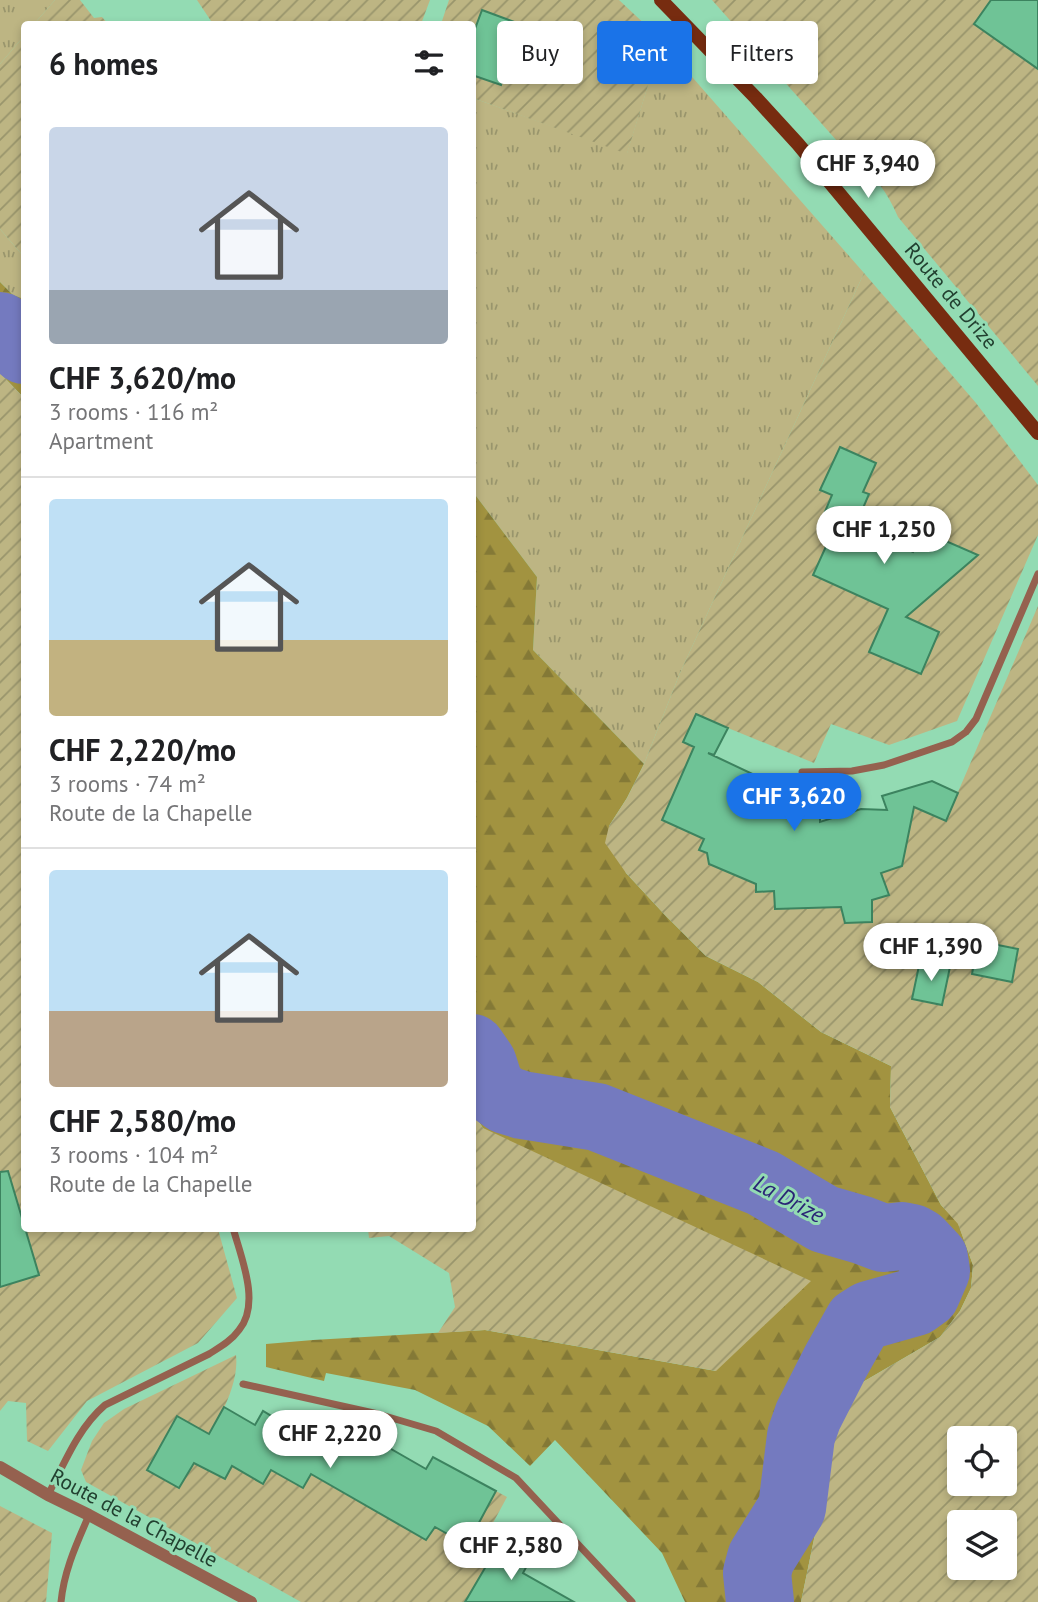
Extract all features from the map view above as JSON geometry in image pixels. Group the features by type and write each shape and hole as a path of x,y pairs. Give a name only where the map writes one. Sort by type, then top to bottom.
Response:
{"main road":[{"name":"Route de Drize","path":"661,0 798,144 1038,433"}],"street":[{"path":"802,772 852,771 884,765 952,743 966,732 976,719 1038,574"},
{"path":"48,1495 93,1415 105,1405 225,1345 241,1328 248,1314 249,1299 247,1276 234,1232"},
{"path":"243,1384 378,1414 436,1431 516,1478 632,1602"},
{"name":"Route de la Chapelle","path":"0,1467 251,1602"},
{"path":"61,1602 69,1560 89,1514"}],"green space":[{"path":"0,0 55,0 37,21 21,21 21,40 0,64"},
{"path":"55,0 80,0 94,18 102,17 105,21 37,21"},
{"path":"197,0 430,0 422,21 211,21"},
{"path":"449,0 619,0 641,21 597,21 597,84 648,84 627,154 476,99 476,21 442,21"},
{"path":"712,0 1038,0 1038,386 898,217 874,178 853,159 786,84 818,84 818,21 731,21"},
{"path":"21,40 21,254 0,229 0,64"},
{"path":"692,77 864,273 680,673 644,764 533,650 537,577 476,496 476,99 627,153 648,84 692,84"},
{"path":"0,229 21,254 21,298 13,295 0,282"},
{"path":"864,273 976,403 1038,485 1038,535 957,721 889,745 831,724 814,763 728,728 714,755 728,762 719,786 725,789 699,850 707,853 709,864 734,875 755,867 756,892 774,891 838,900 845,923 872,922 872,900 888,895 881,873 903,866 896,845 907,842 915,801 934,782 958,792 1038,606 1038,1602 801,1602 820,1510 826,1462 834,1431 856,1386 940,1337 960,1311 971,1288 973,1265 958,1224 941,1205 890,1107 891,1066 821,1032 758,982 706,956 626,873 605,843 609,826 644,764 680,673"},
{"path":"0,282 13,295 21,298 21,395 0,373"},
{"path":"0,373 21,395 21,1232 219,1232 237,1298 198,1343 87,1401 48,1451 27,1441 26,1403 8,1401 0,1411"},
{"path":"476,496 537,577 533,650 644,764 609,826 626,873 706,956 758,982 821,1032 891,1066 890,1107 941,1205 958,1223 973,1265 971,1288 960,1311 940,1337 856,1386 834,1431 826,1462 820,1510 801,1602 685,1602 662,1553 555,1440 530,1466 488,1426 415,1390 326,1373 324,1381 266,1367 266,1344 485,1330 716,1371 483,1128 476,1118"},
{"path":"476,1118 483,1128 811,1281 716,1371 485,1330 438,1333 455,1307 449,1273 389,1236 369,1238 368,1232 476,1232"},
{"path":"236,1355 234,1382 229,1396 194,1462 224,1479 232,1466 263,1484 271,1470 303,1488 332,1434 356,1447 334,1487 426,1540 435,1527 467,1544 496,1491 507,1497 486,1536 499,1544 468,1597 476,1602 301,1602 86,1482 81,1470 92,1441 104,1423 124,1409"},
{"path":"0,1506 52,1533 46,1602 0,1602"}],"building":[{"path":"991,0 1038,0 1038,69 974,24"},
{"path":"482,10 512,21 497,21 497,84 476,76 476,26"},
{"path":"840,447 876,463 863,492 869,494 855,526 913,552 923,531 978,555 906,617 939,632 921,674 869,652 888,609 813,575 838,520 824,514 832,495 820,490"},
{"path":"696,714 728,728 714,755 708,753 761,778 773,809 820,809 820,822 861,809 887,810 882,796 932,781 958,793 946,821 914,807 902,866 881,873 889,895 872,900 872,922 845,923 841,907 775,909 774,891 756,892 756,884 709,864 707,853 699,850 704,839 662,820 694,747 683,742"},
{"path":"978,941 1018,949 1012,982 972,974"},
{"path":"920,961 950,967 942,1005 912,999"},
{"path":"8,1171 21,1215 21,1232 26,1232 39,1275 0,1287 0,1172"},
{"path":"224,1407 255,1425 263,1411 293,1429 300,1416 356,1447 363,1433 426,1469 433,1457 496,1491 467,1545 435,1527 426,1540 311,1474 303,1488 271,1470 263,1484 232,1466 225,1479 194,1463 179,1488 147,1470 177,1416 209,1434"},
{"path":"499,1544 530,1560 523,1573 574,1602 465,1602"}],"waterway":[{"name":"La Drize","path":"0,326 21,347"},
{"name":"La Drize","path":"476,1054 483,1064 491,1089 506,1100 597,1117 763,1183 824,1219 883,1238 912,1238 934,1258 936,1271 926,1294 915,1302 869,1315 858,1322 808,1416 801,1436 792,1508 761,1558 757,1573 760,1602"}]}
